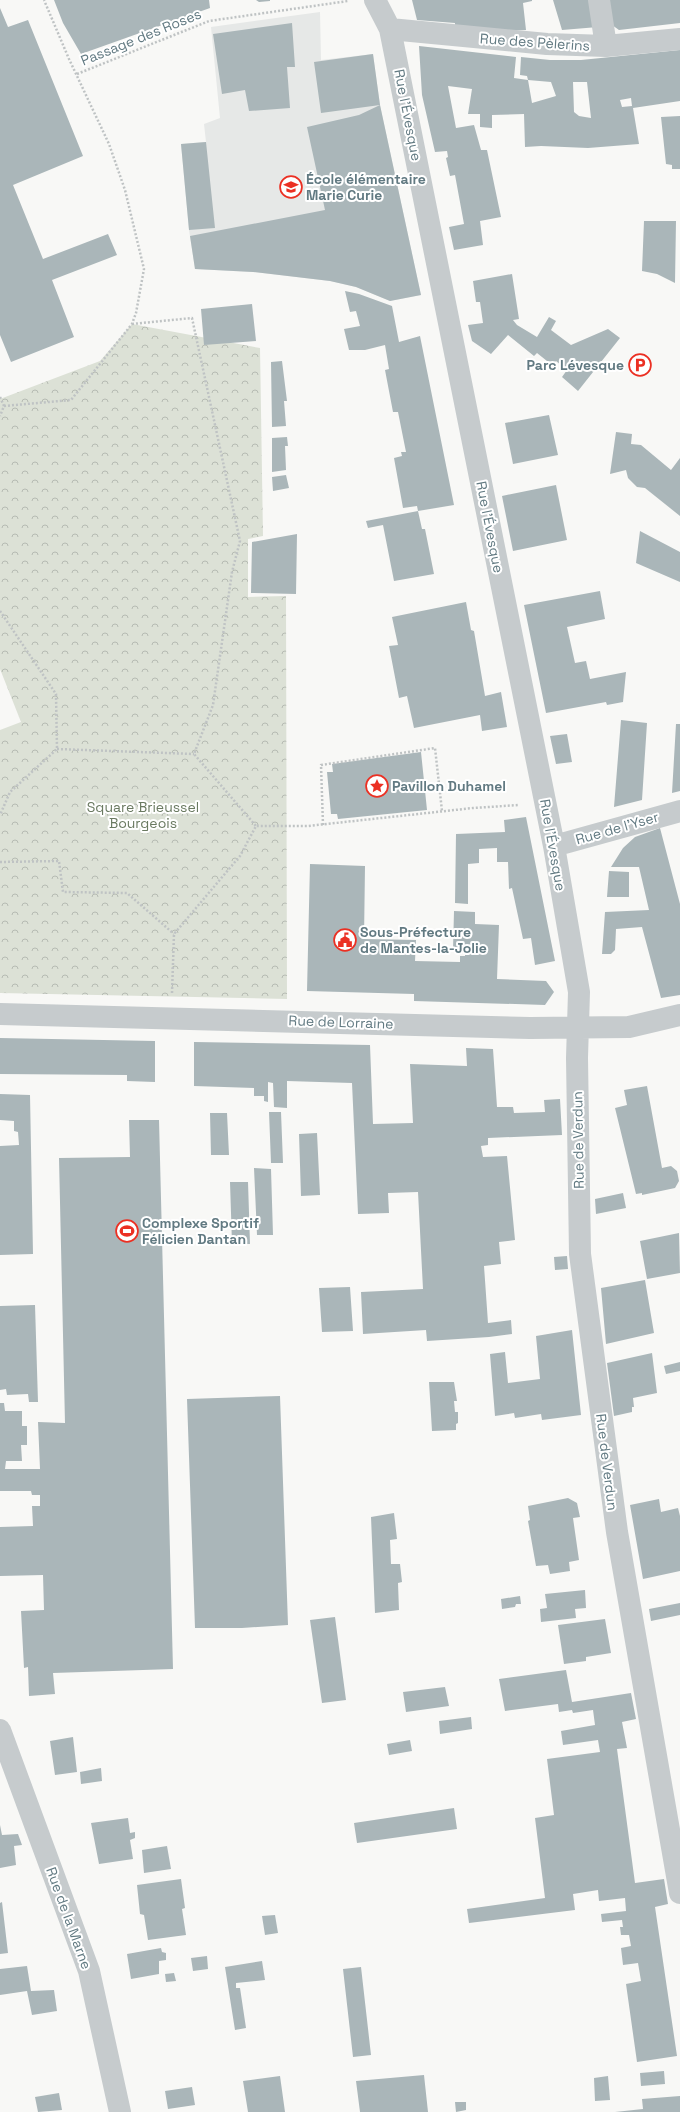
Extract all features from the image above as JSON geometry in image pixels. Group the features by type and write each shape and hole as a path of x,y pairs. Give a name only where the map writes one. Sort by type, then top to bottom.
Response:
{"street":[{"name":"Rue l'Évesque","path":"375,0 390,29 546,804 579,992 578,1026"},
{"path":"599,0 606,46"},
{"name":"Rue des Pèlerins","path":"390,29 547,44 606,46 680,39"},
{"name":"Rue de l'Yser","path":"554,846 680,811"},
{"name":"Rue de Lorraine","path":"0,1014 530,1028 629,1026 680,1014"},
{"name":"Rue de Verdun","path":"578,1026 577,1058 580,1254 617,1532 680,1893"},
{"name":"Rue de la Marne","path":"0,1730 89,1971 120,2112"}],"path":[{"path":"4,406 71,400 132,324 136,313 144,268 125,190 109,144 76,74 44,0"},
{"name":"Passage des Roses","path":"76,74 209,21 355,0"},
{"path":"132,324 192,318 240,541 232,572 213,705 194,754"},
{"path":"0,397 4,406 0,416"},
{"path":"0,610 56,694 57,749"},
{"path":"323,825 321,765 435,748 442,811"},
{"path":"0,815 10,792 57,749 194,754 256,826"},
{"path":"256,826 323,825 442,811 546,804"},
{"path":"169,1018 171,1009 174,934 240,856 256,826"},
{"path":"0,862 59,861 63,892 127,893 174,934"}],"shaded area":[{"name":"École élémentaire Marie Curie","path":"320,12 321,60 373,54 380,105 421,295 390,301 356,287 330,281 253,272 195,269 189,230 181,144 206,142 204,124 220,118 211,27"}],"green space":[{"name":"Square Brieussel Bourgeois","path":"132,324 260,348 263,536 248,539 248,597 286,596 287,999 0,993 0,730 21,722 0,669 0,399 100,361"}],"building":[{"path":"54,0 209,0 210,8 81,54 63,23"},
{"path":"256,0 270,0 270,1 259,2"},
{"path":"412,0 532,1 523,3 526,30 497,31 455,28 455,23 417,20"},
{"path":"553,0 593,0 598,27 562,30"},
{"path":"607,0 680,0 680,23 619,30 612,25"},
{"path":"0,8 8,27 28,20 83,156 13,185 43,259 108,234 117,255 52,280 74,337 11,362 0,335"},
{"path":"292,23 295,67 287,67 290,108 249,111 245,90 222,94 213,34"},
{"path":"419,46 516,57 514,78 528,80 527,76 520,75 521,57 550,60 581,60 680,50 680,101 633,108 639,144 588,148 541,146 525,147 524,114 492,115 492,128 480,127 480,114 468,114 472,89 448,86 456,128 474,125 481,150 487,150 501,217 480,221 483,245 454,250 449,227 464,224 455,175 450,176 446,158 448,157 447,151 435,152 422,95","holes":["528,80 551,82 556,96 532,103","573,82 587,82 591,118 579,116 574,112","631,98 632,106 622,107 620,100"]},
{"path":"373,54 380,105 321,113 314,62"},
{"path":"380,105 421,295 390,301 356,287 330,281 253,272 195,269 190,236 325,210 307,127 359,115"},
{"path":"680,116 680,169 672,169 672,165 666,164 661,117"},
{"path":"206,142 215,228 189,230 181,144"},
{"path":"644,221 676,221 675,283 657,274 642,271"},
{"path":"512,274 519,319 513,320 517,325 537,337 549,317 556,321 551,330 571,345 608,329 620,338 578,391 562,377 567,370 556,361 552,365 537,353 534,356 508,335 491,354 472,341 468,325 483,323 480,302 476,302 473,281"},
{"path":"345,291 359,294 392,306 399,342 420,336 454,505 418,511 417,506 403,508 394,458 402,456 401,452 406,452 398,412 393,412 385,370 389,369 385,345 365,350 349,350 344,329 360,326 356,311 350,312"},
{"path":"252,304 256,341 204,345 201,309"},
{"path":"282,361 287,401 284,401 286,426 272,427 271,362"},
{"path":"549,415 558,455 513,464 505,423"},
{"path":"616,432 632,434 631,444 641,445 671,470 680,458 680,516 645,488 637,487 628,478 626,470 610,474"},
{"path":"287,437 288,446 285,446 286,470 272,472 272,438"},
{"path":"286,475 289,488 273,491 272,477"},
{"path":"556,485 567,540 513,551 502,496"},
{"path":"418,511 422,529 425,529 434,574 394,581 383,525 368,528 366,521"},
{"path":"640,531 680,552 680,582 636,563"},
{"path":"297,534 296,594 251,593 252,542"},
{"path":"600,591 605,619 567,627 575,663 586,661 590,679 626,672 623,702 607,705 606,702 546,713 524,605"},
{"path":"466,602 471,630 474,631 485,696 501,692 507,727 482,731 480,715 414,728 407,696 399,698 389,646 398,645 392,617"},
{"path":"621,720 647,723 642,800 614,807"},
{"path":"676,724 680,724 680,791 672,793"},
{"path":"567,734 572,762 556,764 550,736"},
{"path":"421,752 427,810 338,819 337,814 331,814 327,772 333,772 332,764"},
{"path":"526,817 555,961 535,965 531,938 523,939 512,888 509,889 508,862 497,862 497,848 479,849 479,863 468,864 468,904 455,903 456,834 505,832 504,820"},
{"path":"660,828 680,904 680,995 661,998 642,927 616,929 615,950 611,954 602,954 605,912 649,910 639,867 611,867 623,848 635,837"},
{"path":"310,864 365,866 364,939 416,940 415,961 460,962 460,956 465,956 465,951 453,950 454,911 475,912 475,924 499,925 497,979 546,981 554,992 545,1005 414,1001 414,994 307,991"},
{"path":"609,871 629,872 629,897 607,897"},
{"path":"0,1038 155,1041 155,1082 127,1081 127,1075 0,1074"},
{"path":"194,1042 370,1045 373,1124 413,1123 410,1064 467,1066 466,1048 493,1049 497,1107 513,1107 514,1113 545,1112 544,1100 560,1099 562,1135 488,1138 488,1145 481,1146 483,1157 507,1156 515,1240 499,1242 501,1264 484,1266 488,1323 511,1320 512,1334 427,1341 426,1330 363,1334 361,1292 423,1289 418,1192 388,1193 389,1213 358,1214 352,1083 287,1081 287,1108 274,1107 273,1083 268,1082 268,1102 264,1101 264,1096 254,1096 254,1088 194,1086"},
{"path":"647,1086 662,1168 671,1166 677,1171 679,1181 675,1188 642,1195 642,1193 636,1194 615,1108 627,1105 624,1090"},
{"path":"0,1094 30,1095 33,1254 0,1255 0,1146 19,1145 18,1132 14,1131 14,1121 0,1120"},
{"path":"269,1112 281,1112 283,1163 271,1163"},
{"path":"210,1113 227,1113 229,1155 211,1155"},
{"path":"129,1120 159,1120 173,1669 53,1673 55,1694 29,1696 28,1667 24,1668 21,1611 44,1610 43,1575 0,1576 0,1527 33,1526 32,1506 40,1506 40,1495 32,1495 31,1491 0,1491 0,1403 4,1403 5,1411 22,1411 22,1426 27,1426 27,1445 21,1445 22,1461 6,1461 5,1469 40,1469 38,1422 65,1423 59,1158 130,1157"},
{"path":"317,1133 320,1195 301,1196 299,1134"},
{"path":"254,1168 271,1169 273,1235 257,1235"},
{"path":"230,1182 248,1182 250,1244 232,1244"},
{"path":"623,1193 626,1208 596,1214 595,1199"},
{"path":"679,1233 680,1273 647,1279 640,1241"},
{"path":"567,1256 568,1269 555,1270 554,1257"},
{"path":"645,1280 654,1333 606,1344 601,1288"},
{"path":"350,1287 353,1331 322,1332 319,1288"},
{"path":"35,1305 38,1402 29,1402 28,1394 7,1395 6,1389 0,1390 0,1306"},
{"path":"572,1330 581,1415 542,1420 541,1414 515,1418 514,1413 495,1416 490,1354 505,1352 508,1383 540,1379 536,1336"},
{"path":"652,1353 657,1393 633,1398 634,1407 632,1407 632,1412 614,1416 607,1363"},
{"path":"680,1362 680,1371 666,1374 664,1366"},
{"path":"429,1382 454,1382 457,1401 454,1401 455,1412 458,1412 458,1423 456,1424 456,1430 432,1431"},
{"path":"280,1396 288,1625 242,1628 195,1628 187,1399"},
{"path":"568,1498 577,1503 580,1517 573,1518 579,1560 569,1562 570,1571 550,1574 548,1565 536,1566 528,1521 530,1520 528,1506"},
{"path":"659,1499 661,1512 678,1508 680,1516 680,1571 643,1579 630,1505"},
{"path":"394,1513 397,1539 390,1540 391,1564 400,1564 402,1582 398,1583 399,1610 375,1613 371,1517"},
{"path":"585,1590 586,1608 575,1609 576,1618 541,1622 540,1609 547,1608 545,1594"},
{"path":"520,1596 521,1604 516,1604 515,1607 502,1609 501,1599"},
{"path":"680,1603 680,1615 651,1621 649,1609"},
{"path":"335,1617 346,1700 322,1703 310,1620"},
{"path":"605,1619 611,1653 586,1657 586,1661 564,1664 558,1625"},
{"path":"566,1670 572,1702 631,1693 636,1719 622,1722 627,1748 617,1749 635,1883 664,1879 668,1904 655,1907 677,2056 637,2062 626,1984 641,1981 638,1963 623,1965 621,1948 631,1946 629,1935 621,1935 620,1927 623,1927 622,1920 602,1922 601,1914 626,1911 625,1898 599,1901 598,1890 573,1894 575,1910 469,1923 467,1909 545,1898 535,1818 554,1815 547,1759 600,1752 598,1740 563,1745 561,1731 595,1725 593,1710 573,1713 572,1710 559,1712 558,1704 505,1711 499,1679"},
{"path":"445,1687 449,1706 406,1712 403,1692"},
{"path":"471,1717 472,1729 440,1734 439,1721"},
{"path":"73,1737 77,1772 55,1775 50,1741"},
{"path":"410,1740 412,1751 389,1755 387,1744"},
{"path":"101,1768 102,1781 81,1784 80,1772"},
{"path":"454,1808 457,1829 357,1843 354,1823"},
{"path":"128,1818 130,1833 135,1832 135,1838 130,1840 133,1859 99,1864 91,1823"},
{"path":"0,1825 2,1835 18,1834 22,1845 14,1846 16,1865 0,1868"},
{"path":"167,1846 171,1869 144,1873 142,1850"},
{"path":"181,1879 185,1908 182,1909 186,1935 148,1940 144,1915 140,1914 137,1885"},
{"path":"2,1902 8,1953 0,1954 0,1903"},
{"path":"275,1915 278,1933 265,1935 262,1916"},
{"path":"161,1948 162,1952 166,1953 166,1960 159,1961 159,1974 131,1979 127,1954"},
{"path":"207,1956 208,1969 193,1971 191,1958"},
{"path":"262,1961 265,1980 236,1983 236,1988 240,1988 246,2028 235,2030 225,1967"},
{"path":"27,1966 31,1991 54,1990 57,2011 32,2015 27,1991 0,1995 0,1969"},
{"path":"361,1967 371,2055 353,2057 343,1969"},
{"path":"174,1973 176,1981 166,1982 165,1974"},
{"path":"664,2071 665,2084 641,2086 640,2073"},
{"path":"424,2075 428,2112 360,2112 356,2081"},
{"path":"280,2076 285,2112 248,2112 243,2081"},
{"path":"608,2076 610,2100 595,2101 594,2078"},
{"path":"192,2087 195,2105 168,2109 165,2091"},
{"path":"59,2093 62,2110 38,2112 35,2097"},
{"path":"680,2096 680,2112 615,2112 643,2109 642,2099"},
{"path":"455,2102 466,2102 466,2110 456,2112"}],"place":[{"name":"École élémentaire Marie Curie","path":"291,187"},
{"name":"Parc Lévesque","path":"640,365"},
{"name":"Pavillon Duhamel","path":"377,786"},
{"name":"Sous-Préfecture de Mantes-la-Jolie","path":"345,940"},
{"name":"Complexe Sportif Félicien Dantan","path":"127,1231"}]}
